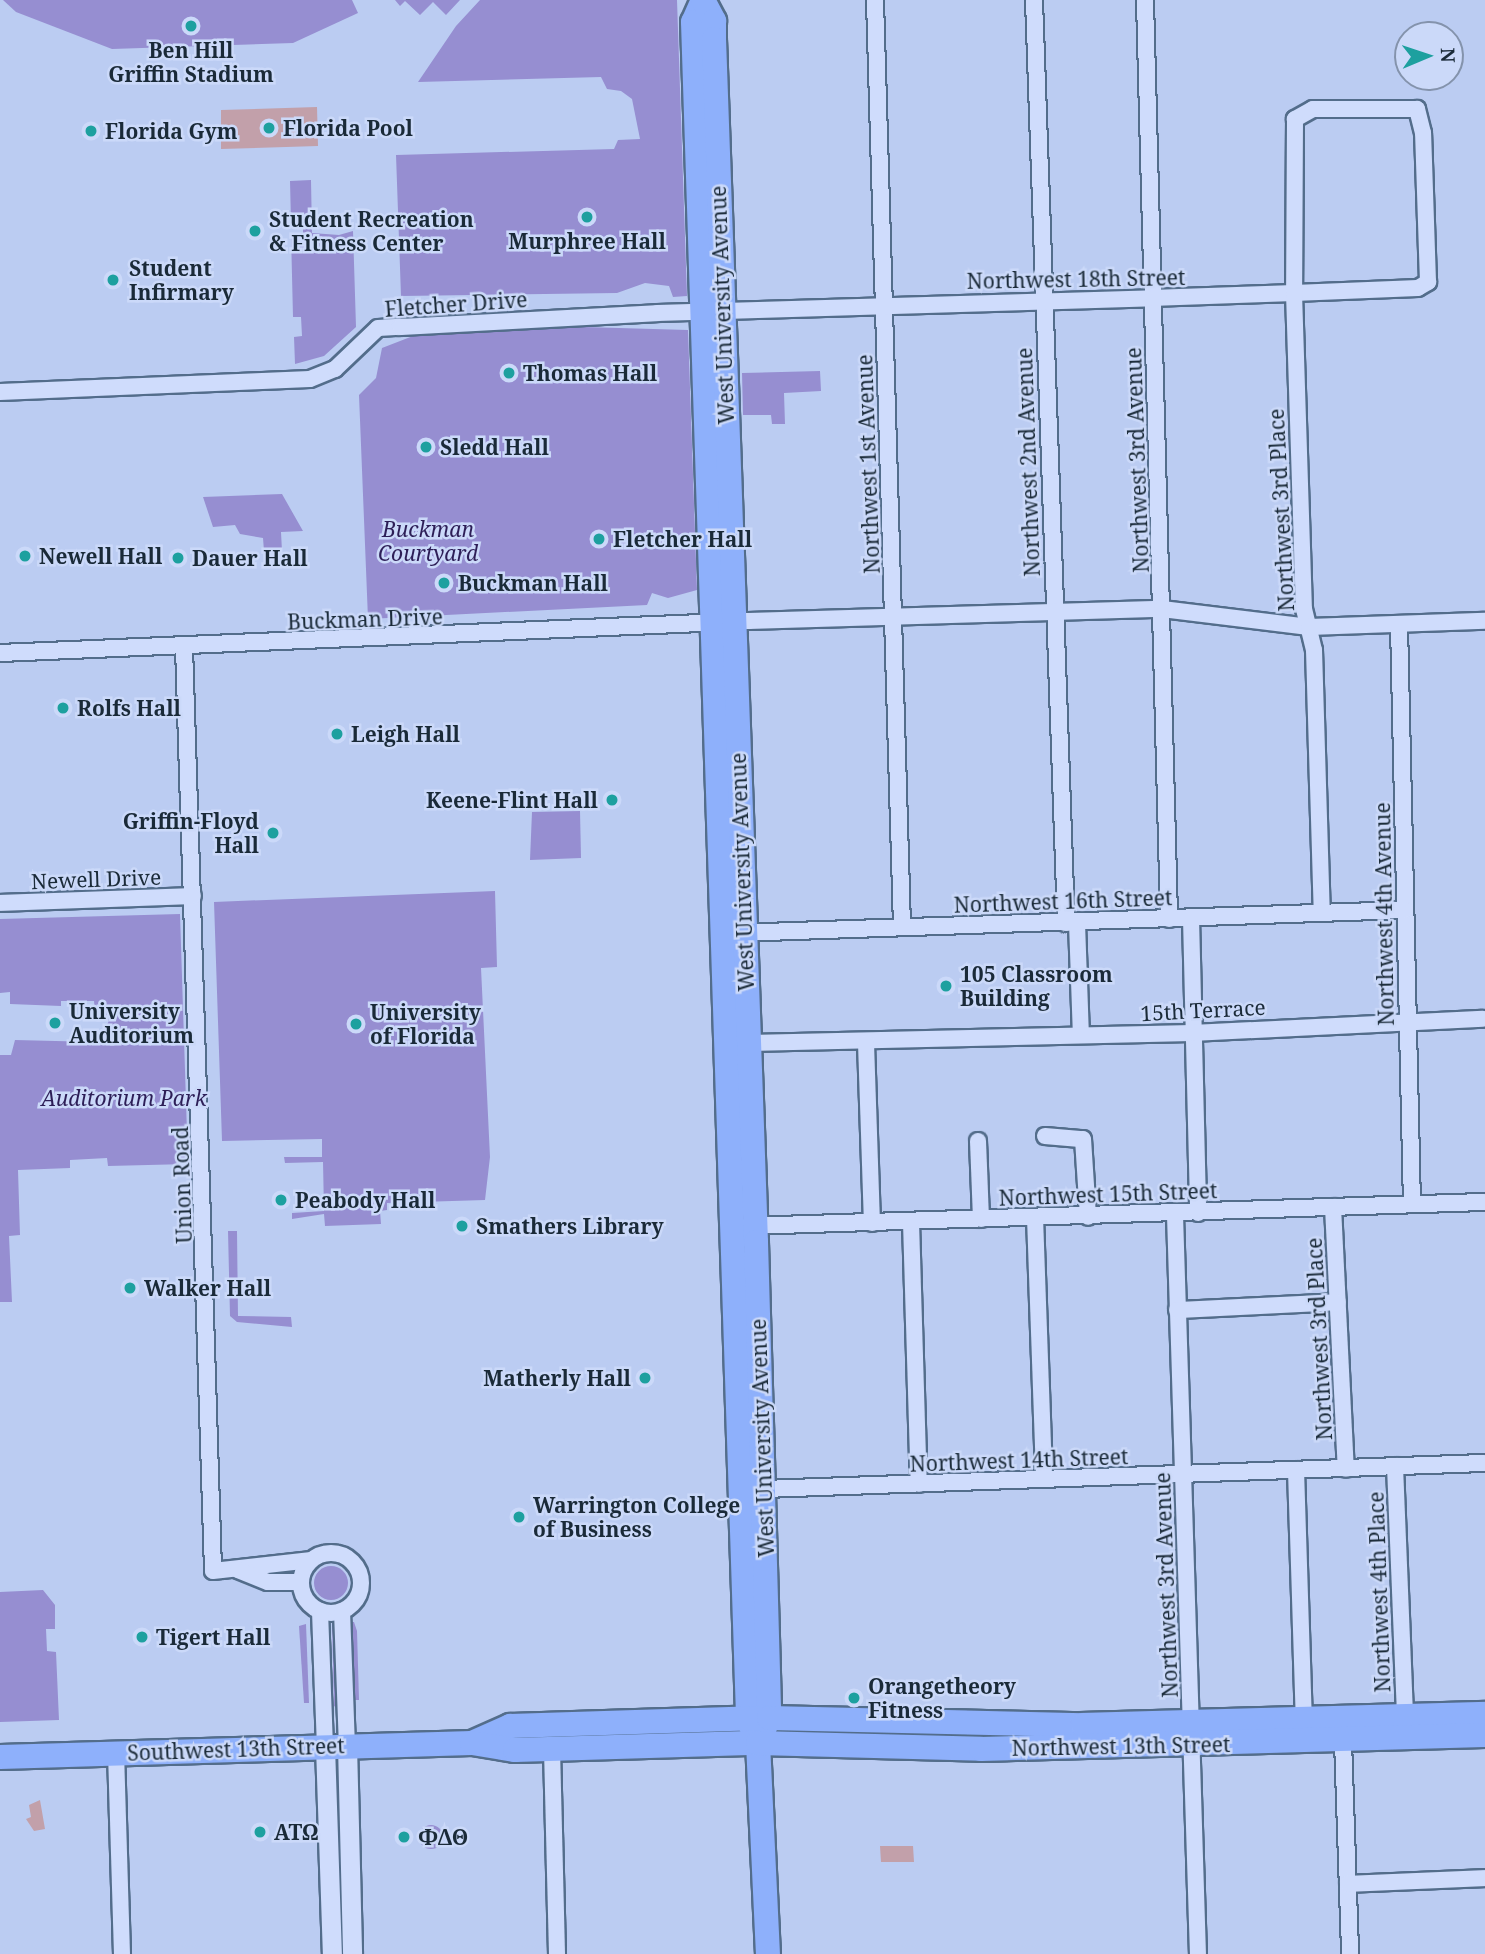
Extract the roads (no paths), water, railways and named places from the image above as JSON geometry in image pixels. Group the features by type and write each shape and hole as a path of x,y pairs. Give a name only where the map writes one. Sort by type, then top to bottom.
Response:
{"main road":[{"name":"West University Avenue","path":"703,0 713,21 713,312 758,1719"},
{"name":"West University Avenue","path":"734,933 748,1043 744,1227 764,1489 758,1743 768,1954"},
{"name":"Northwest 13th Street","path":"758,1743 981,1749 1193,1734 1304,1719 1485,1714"},
{"name":"Northwest 13th Street","path":"758,1719 1021,1724 1343,1740 1485,1735"},
{"name":"Southwest 13th Street","path":"472,1743 510,1726 758,1719"},
{"name":"Southwest 13th Street","path":"0,1757 336,1745 472,1743 515,1750 758,1743"}],"street":[{"path":"703,0 718,0"},
{"name":"Northwest 1st Avenue","path":"875,0 902,927"},
{"name":"Northwest 2nd Avenue","path":"1034,0 1054,614 1071,923 1081,1035"},
{"name":"Northwest 3rd Avenue","path":"1145,0 1169,919"},
{"name":"Northwest 3rd Place","path":"1322,913 1314,650 1304,609 1294,293 1295,119 1306,111 1417,109 1423,133 1428,282"},
{"name":"Northwest 18th Street","path":"713,312 1418,288 1428,282"},
{"name":"Fletcher Drive","path":"0,392 310,379 335,369 378,328 713,312"},
{"name":"Buckman Drive","path":"0,653 184,648 894,616 1054,614 1162,609 1309,626 1485,621"},
{"name":"Northwest 4th Avenue","path":"1399,624 1412,1204"},
{"name":"Union Road","path":"184,648 213,1571 238,1570 268,1582 301,1582"},
{"name":"Newell Drive","path":"0,904 193,896"},
{"name":"Northwest 16th Street","path":"734,933 1405,910"},
{"path":"1191,918 1198,1213"},
{"name":"15th Terrace","path":"748,1043 866,1043 1192,1033 1483,1019"},
{"path":"866,1043 872,1223"},
{"path":"1045,1136 1083,1139 1088,1217"},
{"path":"978,1140 981,1219"},
{"name":"Northwest 15th Street","path":"744,1227 1175,1215 1485,1202"},
{"name":"Northwest 3rd Place","path":"1333,1208 1346,1469"},
{"name":"Northwest 3rd Avenue","path":"1175,1215 1198,1954"},
{"path":"1035,1217 1044,1479"},
{"path":"911,1222 919,1484"},
{"path":"1177,1310 1338,1302"},
{"name":"Northwest 14th Street","path":"764,1489 1485,1463"},
{"name":"Northwest 4th Place","path":"1395,1466 1405,1716"},
{"path":"1296,1470 1304,1719"},
{"path":"238,1570 263,1562 311,1560 338,1553 357,1567 360,1590 342,1611 332,1954"},
{"path":"311,1560 301,1582 305,1599 320,1611 342,1611"},
{"path":"320,1611 336,1745 352,1954"},
{"path":"1343,1740 1350,1954"},
{"path":"552,1749 557,1954"},
{"path":"116,1752 122,1954"},
{"path":"1348,1884 1485,1878"}],"place":[{"name":"Ben Hill Griffin Stadium","path":"191,26"},
{"name":"Florida Pool","path":"269,128"},
{"name":"Florida Gym","path":"91,131"},
{"name":"Murphree Hall","path":"587,217"},
{"name":"Student Recreation & Fitness Center","path":"255,231"},
{"name":"Student Infirmary","path":"113,280"},
{"name":"Thomas Hall","path":"509,373"},
{"name":"Sledd Hall","path":"426,447"},
{"name":"Fletcher Hall","path":"599,539"},
{"name":"Newell Hall","path":"25,556"},
{"name":"Dauer Hall","path":"178,558"},
{"name":"Buckman Hall","path":"444,583"},
{"name":"Rolfs Hall","path":"63,708"},
{"name":"Leigh Hall","path":"337,734"},
{"name":"Keene-Flint Hall","path":"612,800"},
{"name":"Griffin-Floyd Hall","path":"273,833"},
{"name":"105 Classroom Building","path":"946,986"},
{"name":"University Auditorium","path":"55,1023"},
{"name":"University of Florida","path":"356,1024"},
{"name":"Peabody Hall","path":"281,1200"},
{"name":"Smathers Library","path":"462,1226"},
{"name":"Walker Hall","path":"130,1288"},
{"name":"Matherly Hall","path":"645,1378"},
{"name":"Warrington College of Business","path":"519,1517"},
{"name":"Tigert Hall","path":"142,1637"},
{"name":"Orangetheory Fitness","path":"854,1698"},
{"name":"ΑΤΩ","path":"260,1832"},
{"name":"ΦΔΘ","path":"404,1837"}],"park label":[{"name":"Buckman Courtyard","path":"428,541"},
{"name":"Auditorium Park","path":"124,1098"}]}
